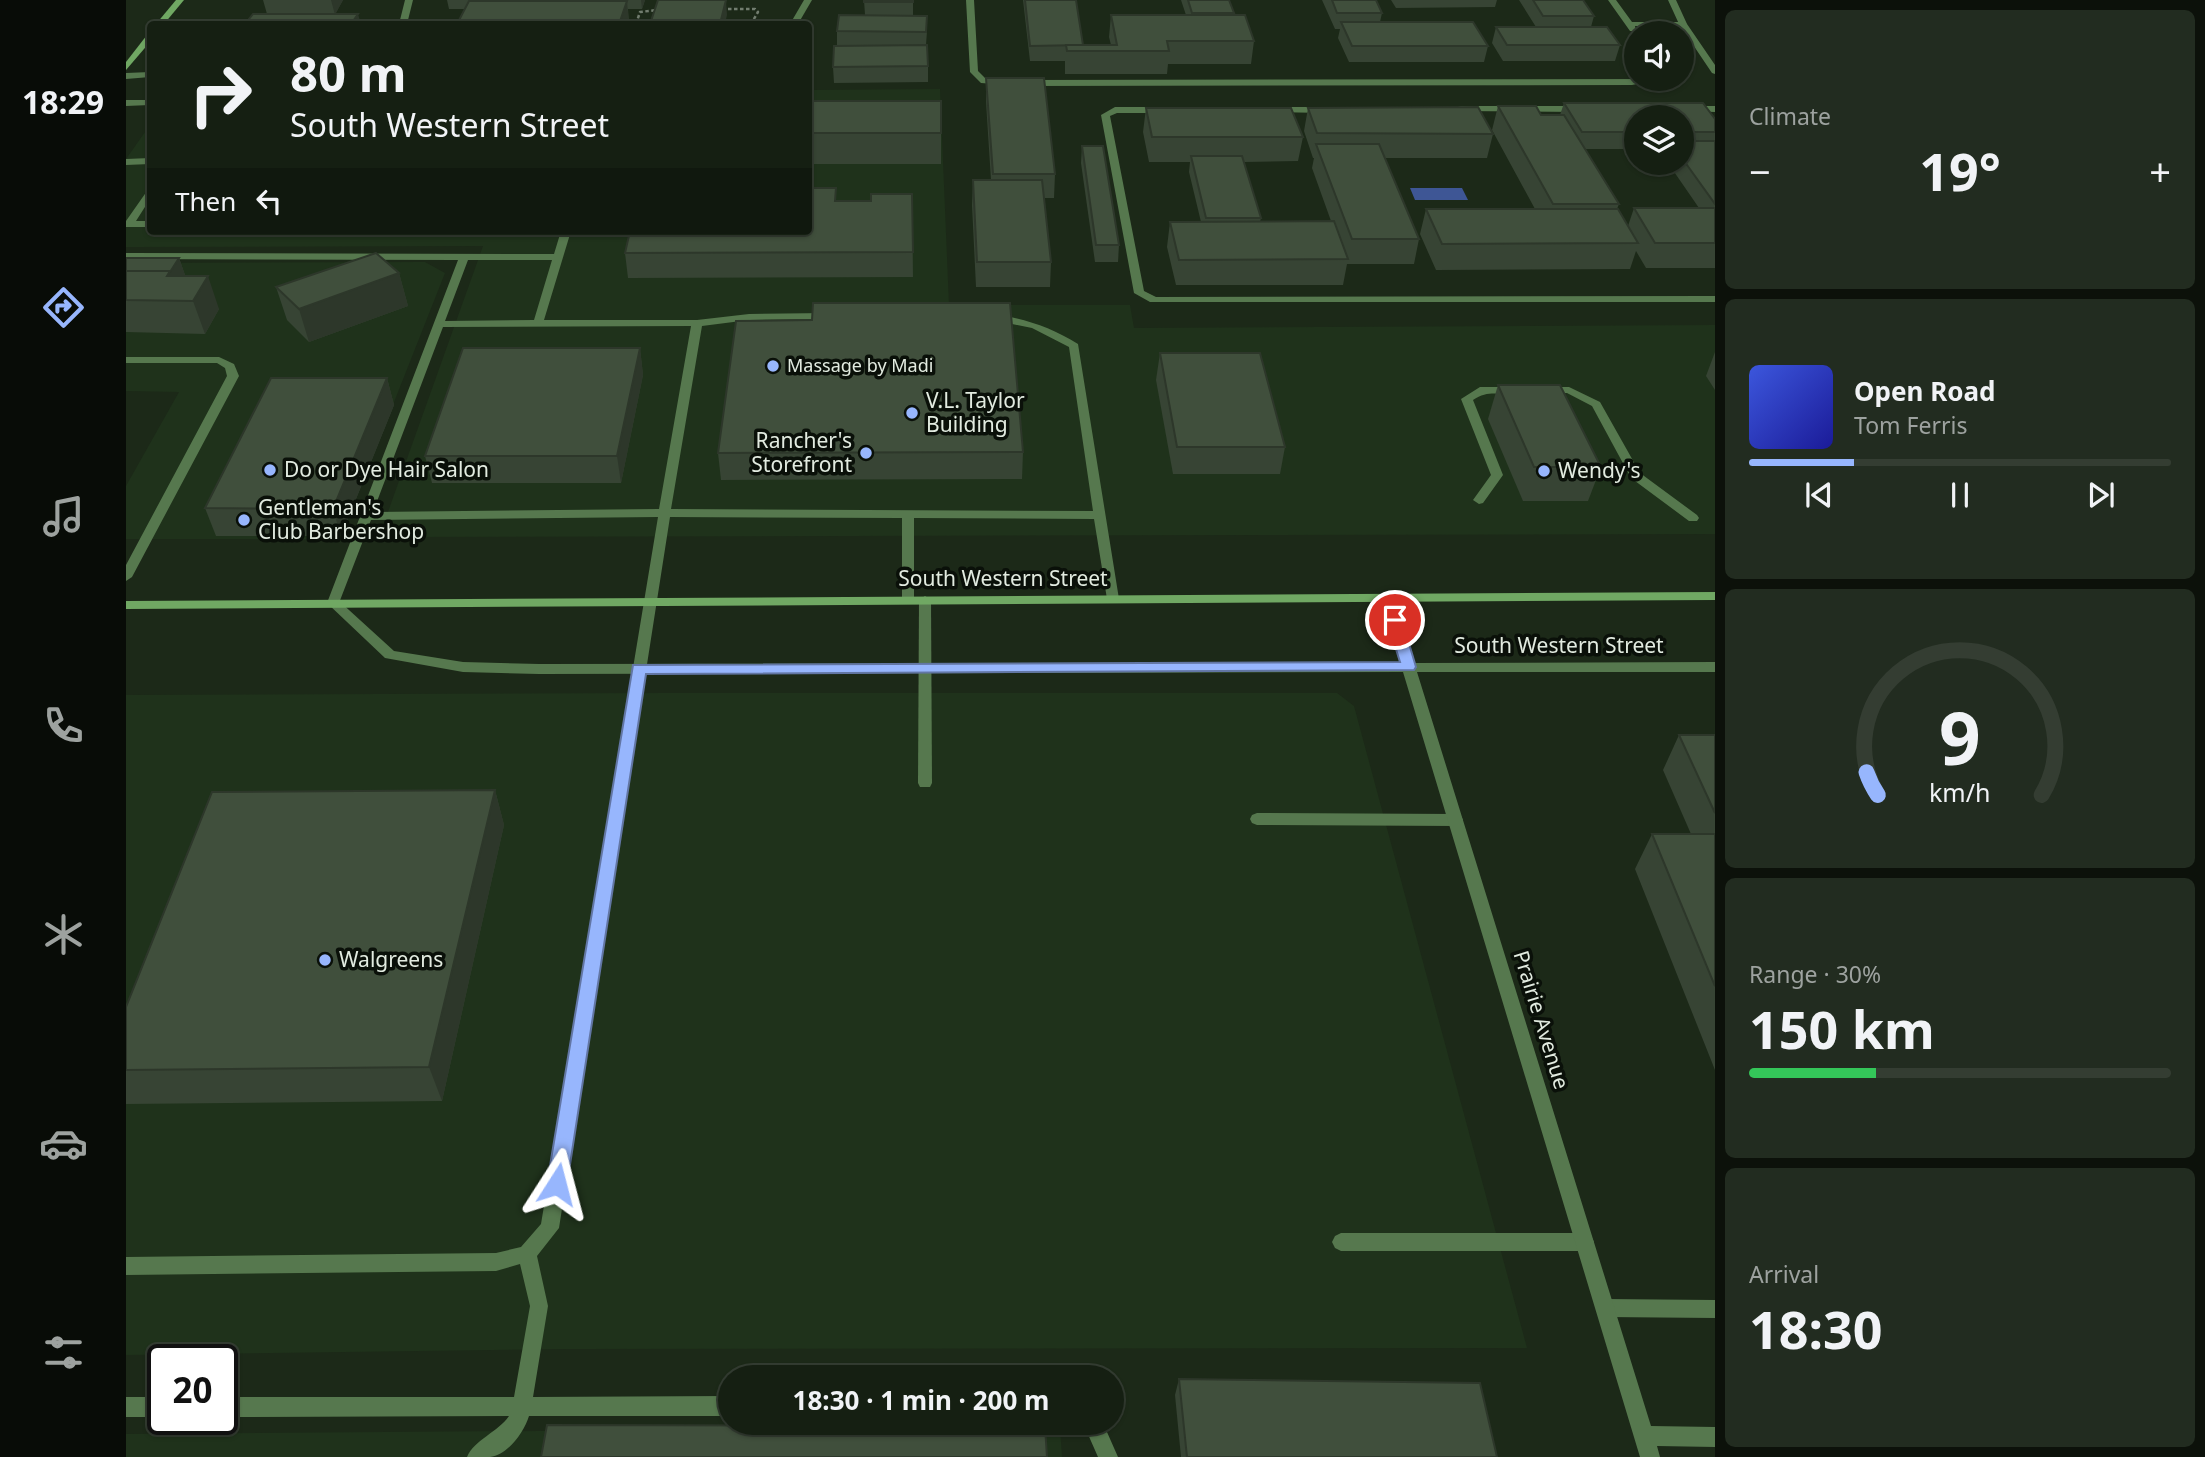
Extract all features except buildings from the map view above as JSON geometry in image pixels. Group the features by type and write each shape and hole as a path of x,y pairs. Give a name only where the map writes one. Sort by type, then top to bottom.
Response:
{"main road":[{"path":"162,21 180,0"},
{"path":"126,67 147,41"},
{"name":"South Western Street","path":"126,605 1715,596"}],"street":[{"path":"404,21 409,0"},
{"path":"796,21 808,0"},
{"path":"970,0 974,72 978,77 992,83 1624,82"},
{"path":"1612,0 1627,21"},
{"path":"1672,0 1682,21"},
{"path":"1694,40 1715,71"},
{"path":"126,76 147,75"},
{"path":"126,103 147,103"},
{"path":"1450,110 1590,109"},
{"path":"1694,109 1715,109"},
{"path":"1171,110 1115,110 1105,115 1139,293 1154,300 1715,299"},
{"path":"1269,110 1339,110"},
{"path":"126,162 147,161"},
{"path":"128,224 147,197"},
{"path":"128,224 147,224"},
{"path":"538,324 565,235"},
{"path":"126,256 558,257"},
{"path":"333,603 464,257"},
{"path":"439,324 696,323 749,317 846,316"},
{"path":"982,317 1015,319 1055,333 1074,346 1113,599"},
{"path":"126,1266 496,1262 527,1254 550,1228 696,323"},
{"path":"126,360 219,360 230,366 233,376 126,577"},
{"path":"1479,500 1497,475 1467,399 1480,390 1569,390 1596,404 1635,475 1693,518"},
{"path":"366,516 666,513 1100,515"},
{"path":"908,514 908,600"},
{"name":"Prairie Avenue","path":"1387,597 1650,1457"},
{"path":"925,600 925,783"},
{"name":"South Western Street","path":"333,603 390,655 463,667 1715,667"},
{"path":"1257,819 1456,820"},
{"path":"1341,1242 1585,1242"},
{"path":"477,1457 506,1436 517,1423 522,1406 539,1306 527,1254"},
{"path":"1605,1308 1715,1308"},
{"path":"238,1407 718,1406"},
{"path":"126,1407 147,1407"},
{"path":"1098,1435 1108,1457"},
{"path":"1643,1436 1715,1437"}],"path":[{"path":"716,9 755,9 758,12 753,21"},
{"path":"637,21 640,12 666,10"}],"shaded area":[{"path":"940,89 949,305 1130,305 1134,328 1715,325 1715,534 379,537 483,246 126,247 126,159 147,129 147,235 812,235 812,90"},
{"path":"425,262 445,273 340,539 126,539 126,486 179,392 126,391 126,263"},
{"path":"1337,693 1354,706 1527,1348 568,1349 238,1353 238,1344 147,1344 147,1355 126,1355 126,695"},
{"path":"718,1430 718,1435 1061,1435 1062,1457 126,1457 126,1434"}],"water":[{"path":"1410,188 1462,188 1468,200 1415,200"}],"place":[{"name":"Massage by Madi","path":"773,366"},
{"name":"V.L. Taylor Building","path":"912,413"},
{"name":"Rancher's Storefront","path":"866,453"},
{"name":"Do or Dye Hair Salon","path":"270,470"},
{"name":"Wendy's","path":"1544,471"},
{"name":"Gentleman's Club Barbershop","path":"244,520"},
{"name":"Walgreens","path":"325,960"}],"route":[{"path":"557,1184 639,669 1409,667 1395,620"}]}
